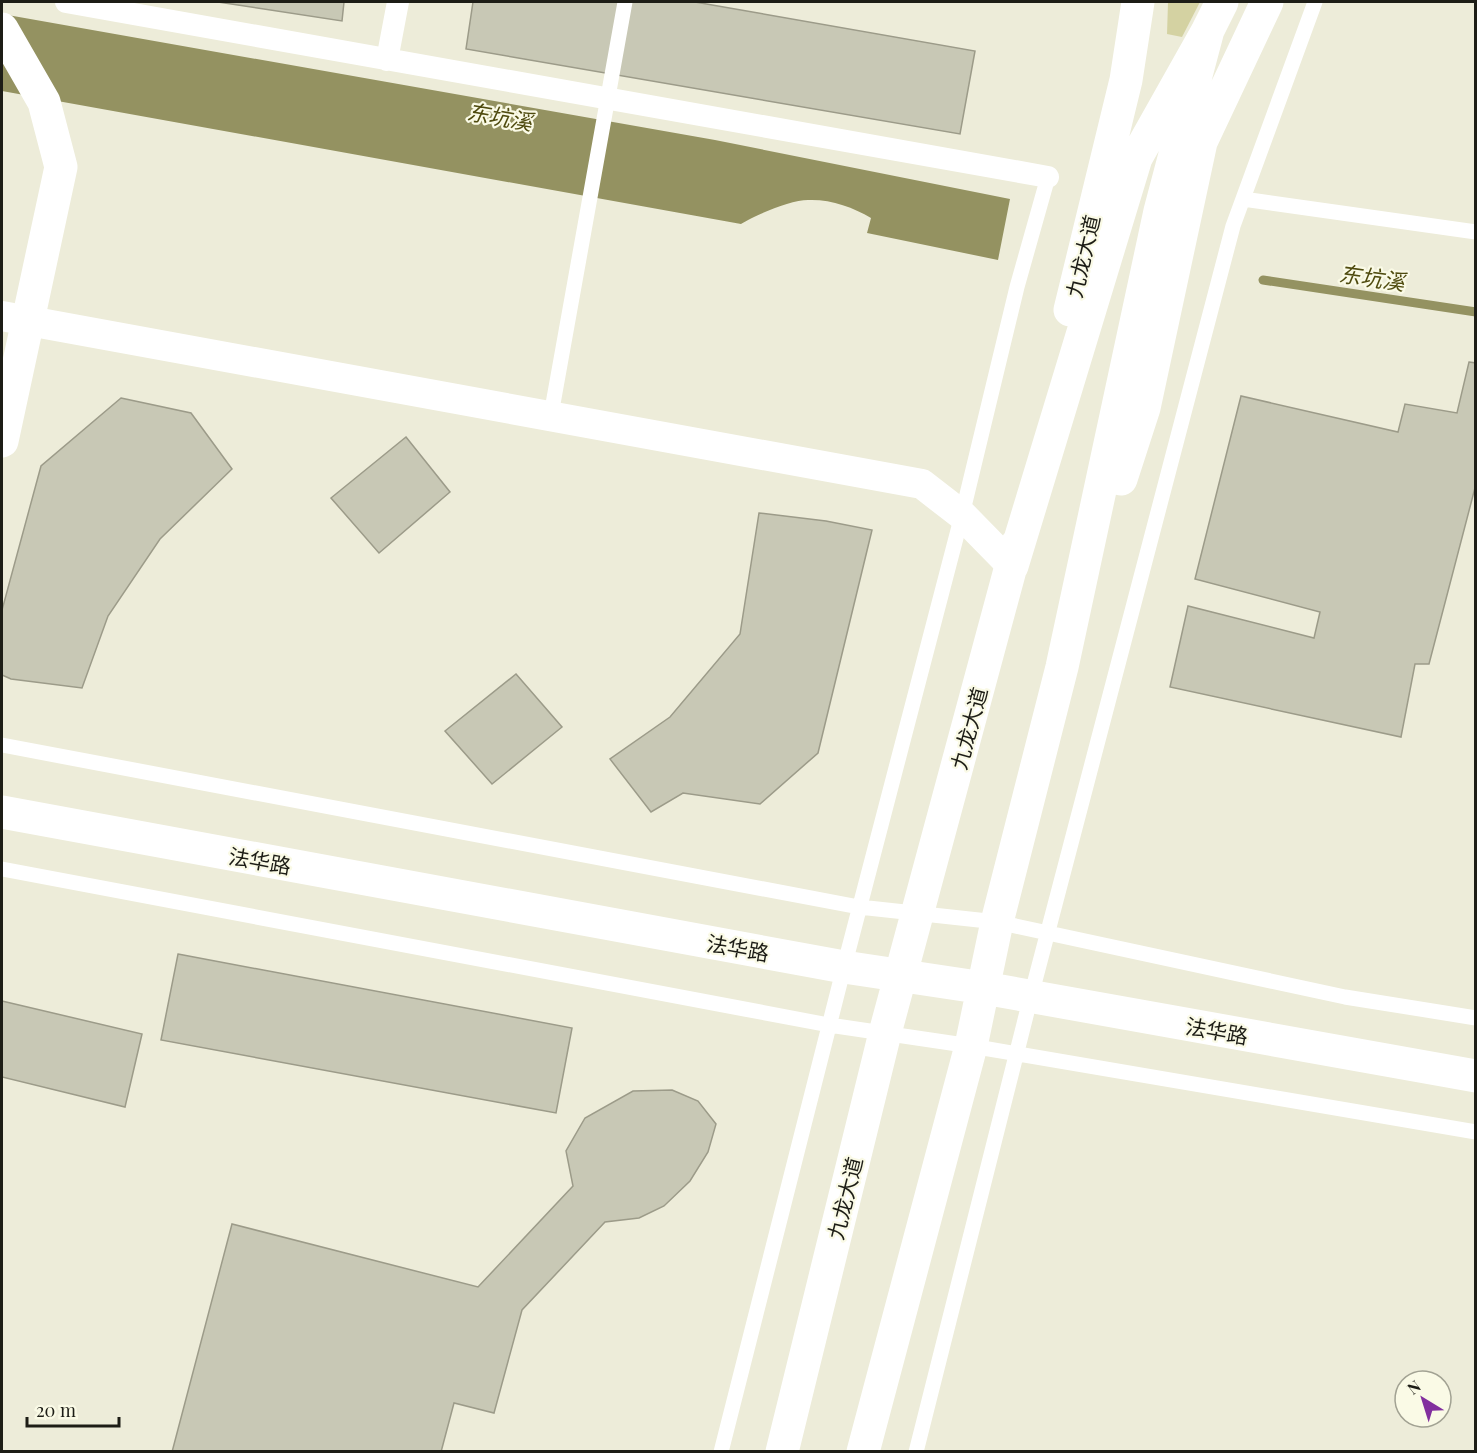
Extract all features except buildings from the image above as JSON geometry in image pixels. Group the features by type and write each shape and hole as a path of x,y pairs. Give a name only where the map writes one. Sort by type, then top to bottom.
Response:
{"main road":[{"name":"九龙大道","path":"782,1452 900,975 1012,566 1084,246 1126,80 1138,2"},
{"path":"1062,667 1144,408 1201,142 1267,2"},
{"path":"1012,566 1136,158 1215,16"},
{"path":"863,1452 970,1046 997,922 1062,667 1160,211 1215,16"},
{"path":"2,29 44,102 61,167 14,318 2,441"},
{"name":"法华路","path":"2,812 844,967 984,987 1476,1076"}],"street":[{"path":"66,2 1048,177"},
{"path":"387,60 398,2"},
{"path":"14,318 922,484 962,515 1012,566"}],"lane":[{"path":"551,415 625,2"},
{"path":"916,1452 1016,1053 1233,226 1314,2"},
{"path":"721,1452 962,515 1017,287 1048,177"},
{"path":"1243,199 1476,232"},
{"path":"2,746 860,907 997,922 1346,997 1476,1018"},
{"path":"2,868 829,1025 1016,1053 1476,1132"}],"shaded area":[{"path":"1168,2 1200,2 1182,37 1167,34"}],"water":[{"path":"2,14 715,140 1010,199 998,260 867,233 871,218 857,210 833,202 808,200 792,202 764,212 741,224 2,91"}],"waterway":[{"name":"东坑溪","path":"1263,280 1476,312"}]}
